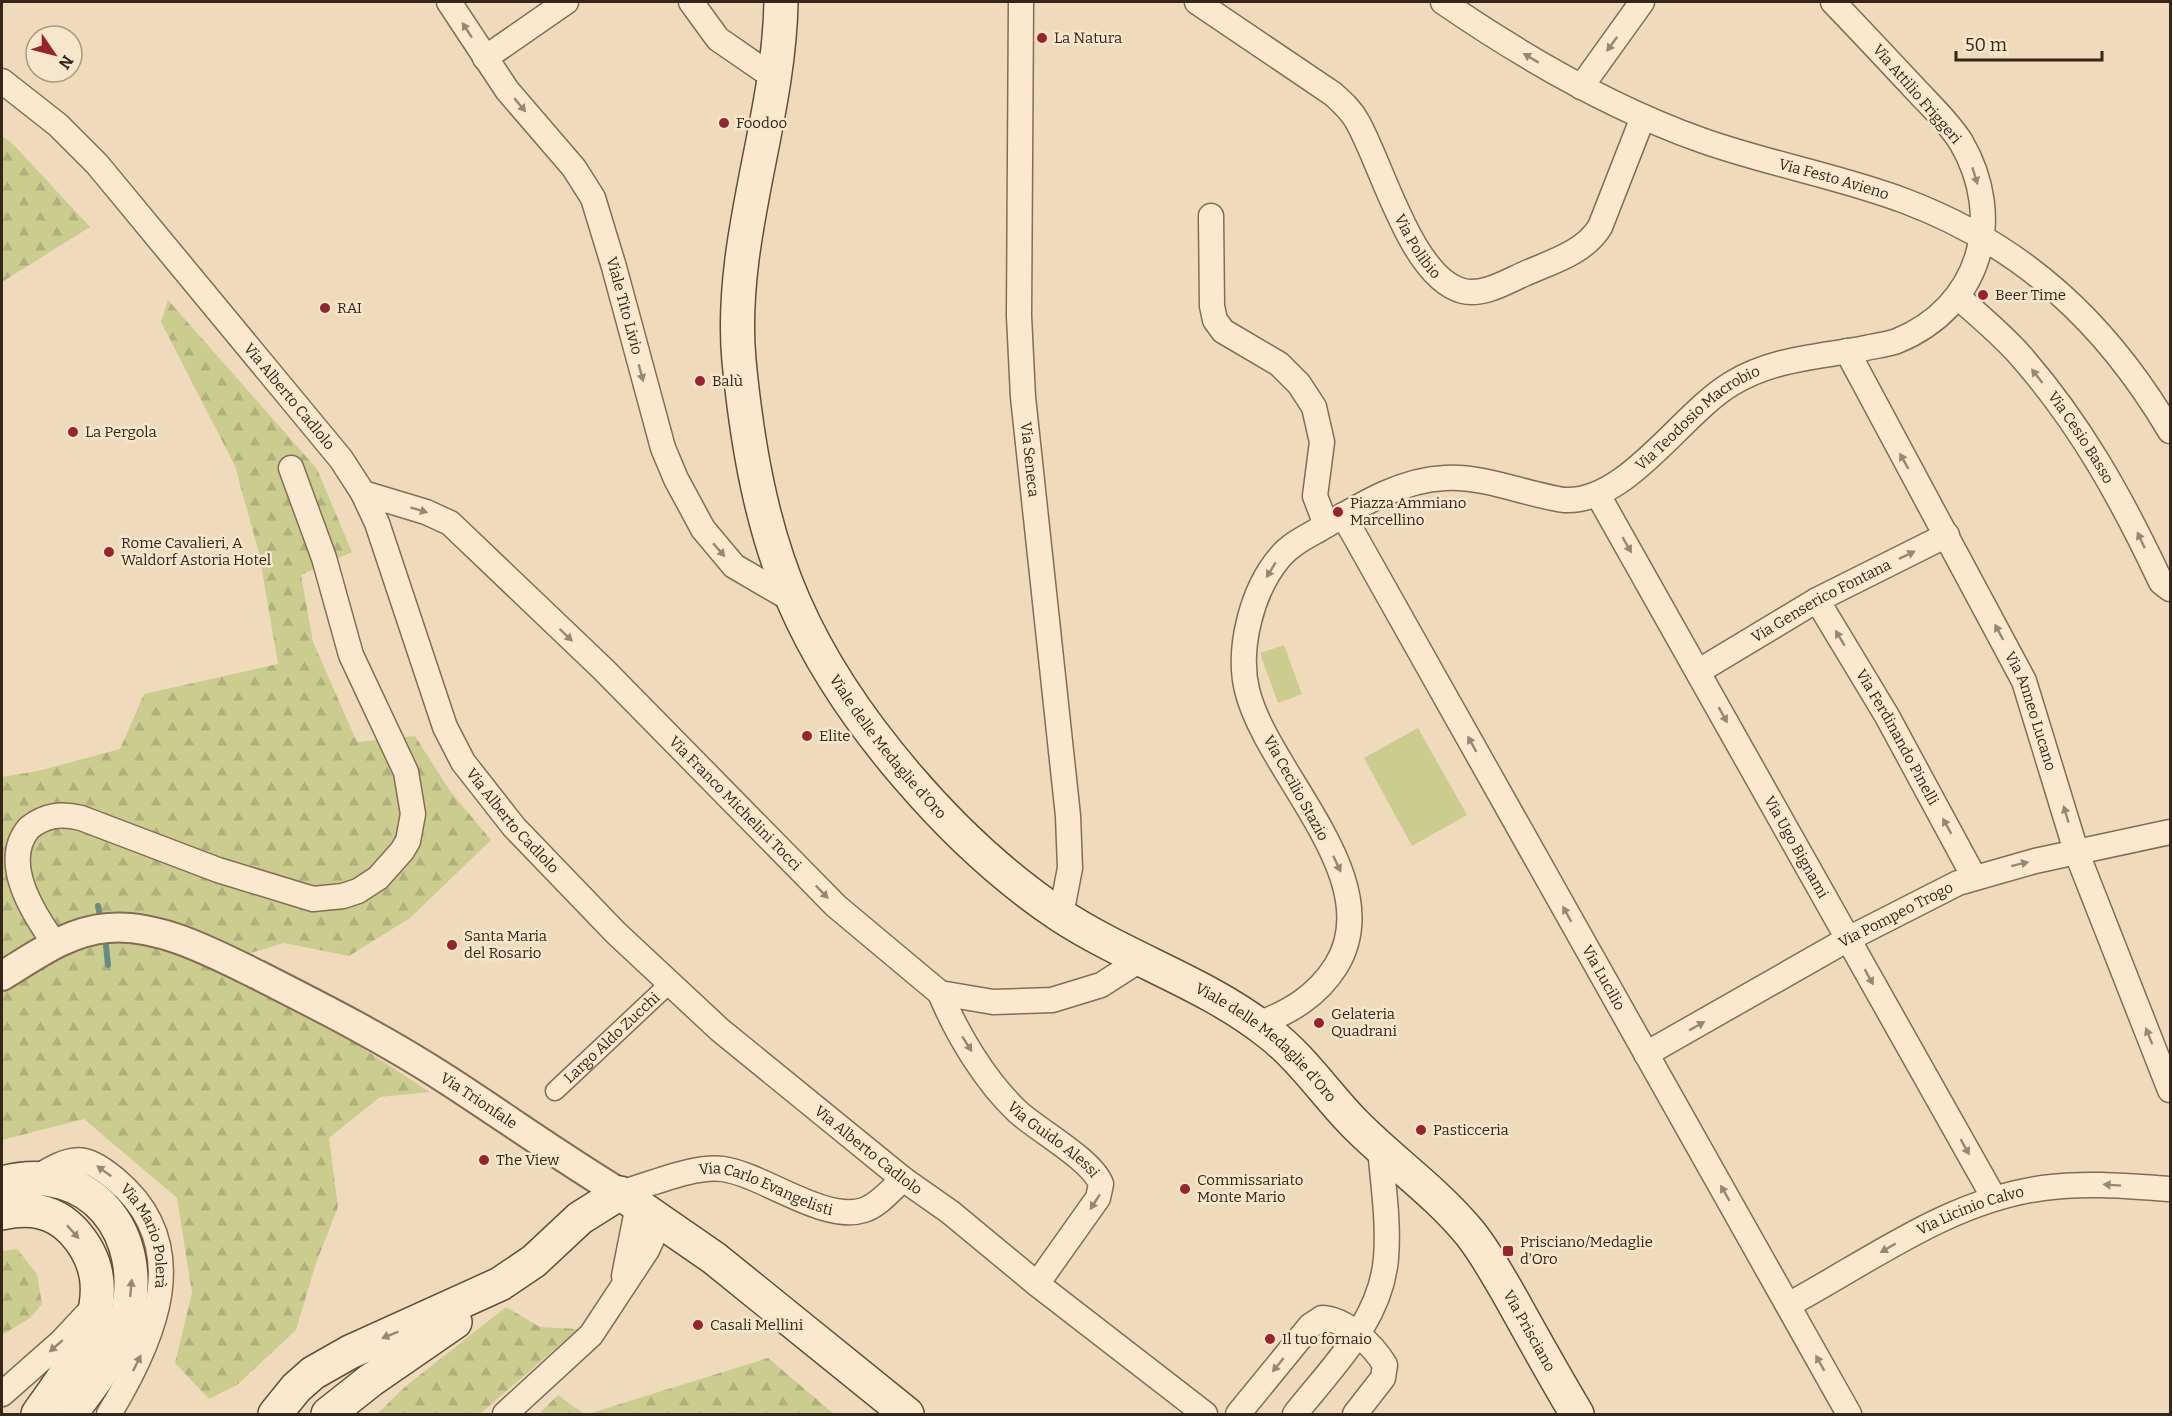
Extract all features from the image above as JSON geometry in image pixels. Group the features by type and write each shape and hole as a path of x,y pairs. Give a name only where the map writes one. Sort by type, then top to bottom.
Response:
{"main road":[{"name":"Viale delle Medaglie d'Oro","path":"782,2 778,64 740,278 738,353 758,483 778,559 794,601 853,705 909,777 979,850 1061,915 1258,1024 1297,1058 1345,1113 1380,1148 1459,1220 1481,1248"},
{"path":"2,1183 37,1177 57,1179 78,1186 94,1198 117,1229 128,1251 132,1270 131,1295 121,1335 100,1373 70,1414"},
{"path":"328,1414 371,1380 458,1320 500,1284 534,1261 580,1218 640,1206"},
{"name":"Via Trionfale","path":"640,1206 762,1295 907,1414"},
{"path":"2,1213 39,1211 53,1215 69,1227 82,1243 94,1266 97,1280 96,1304 83,1344 38,1414"},
{"name":"Via Prisciano","path":"1481,1248 1577,1414"},
{"path":"274,1414 304,1380 322,1367 500,1284"}],"street":[{"name":"Viale Tito Livio","path":"449,2 485,58 518,103 574,168 593,198 612,257 663,448 676,479 703,530 734,566 794,601"},
{"path":"485,58 566,2"},
{"path":"691,2 718,39 778,64"},
{"name":"Via Seneca","path":"1021,2 1020,336 1023,397 1068,816 1070,868 1061,915"},
{"name":"Via Polibio","path":"1197,2 1324,87 1346,106 1358,121 1399,217 1432,271 1441,281 1464,291 1481,291 1508,282 1578,249 1592,239 1600,227 1643,117"},
{"name":"Via Festo Avieno","path":"1443,2 1485,30 1581,87 1643,117 1702,140 1905,201 1982,235 2022,263 2083,315 2135,376 2170,430"},
{"path":"1581,87 1642,2"},
{"name":"Via Attilio Friggeri","path":"1833,2 1957,137 1978,184 1982,235"},
{"name":"Via Alberto Cadlolo","path":"2,81 58,125 104,173 333,448 363,493 386,548 440,715 463,762 514,827 610,928 720,1030 903,1179 950,1212 1037,1284 1205,1414"},
{"path":"1211,216 1212,306 1215,320 1232,338 1279,364 1310,399 1322,436 1315,496 1328,524"},
{"name":"Via Teodosio Macrobio","path":"1328,524 1406,485 1445,478 1471,479 1564,500 1578,500 1598,495 1623,478 1703,404 1733,383 1782,362 1896,341 1928,324 1954,299 1972,274 1980,256 1982,235"},
{"name":"Via Cesio Basso","path":"1966,304 2018,353 2090,447 2122,501 2161,582 2170,588"},
{"name":"Via Anneo Lucano","path":"1847,351 1901,456 1947,535 2024,681 2076,851 2170,1090"},
{"path":"55,944 29,907 15,882 11,866 13,849 25,832 51,816 65,815 81,818 218,870 313,899 343,896 368,885 388,870 408,841 413,814 406,772 395,744 351,655 324,558 291,468"},
{"name":"Via Franco Michelini Tocci","path":"363,493 426,512 450,523 603,669 836,906 868,936 940,993 993,1002 1052,1000 1101,985 1140,960"},
{"name":"Via Ugo Bignami","path":"1598,495 1994,1198"},
{"name":"Via Lucilio","path":"1328,524 1359,542 1849,1414"},
{"name":"Via Cecilio Stazio","path":"1258,1024 1283,1014 1317,990 1341,957 1350,926 1348,898 1339,868 1256,714 1244,675 1248,630 1266,577 1284,552 1328,524"},
{"name":"Via Genserico Fontana","path":"1699,671 1817,600 1947,535"},
{"name":"Via Ferdinando Pinelli","path":"1817,600 1887,716 1974,877"},
{"name":"Via Pompeo Trogo","path":"1646,1054 1848,939 1921,900 1974,877 2076,851 2170,832"},
{"name":"Via Trionfale","path":"2,976 55,944 91,930 110,927 149,932 190,943 356,1025 448,1081 552,1151 640,1206"},
{"name":"Largo Aldo Zucchi","path":"555,1091 669,984"},
{"name":"Via Guido Alessi","path":"940,993 968,1046 1009,1101 1093,1170 1101,1184 1098,1198 1037,1284"},
{"path":"1295,1414 1357,1335 1373,1308 1385,1266 1386,1236 1380,1148"},
{"name":"Via Mario Polerà","path":"37,1177 72,1159 85,1160 96,1165 134,1198 156,1235 161,1270 157,1309 138,1364 109,1414"},
{"name":"Via Carlo Evangelisti","path":"640,1206 678,1176 722,1169 829,1208 856,1212 872,1206 903,1179"},
{"name":"Via Licinio Calvo","path":"1788,1305 1926,1227 1994,1198 2063,1185 2101,1184 2170,1189"},
{"path":"505,1414 587,1340 623,1284 640,1206"},
{"path":"2,1394 61,1342 96,1304"},
{"path":"1238,1414 1315,1321 1330,1319 1357,1335 1377,1353 1385,1365 1386,1371 1355,1414"}],"green space":[{"path":"2,136 13,144 90,227 2,282"},
{"path":"168,300 317,469 352,552 301,575 313,642 357,742 415,736 450,791 491,840 410,918 349,956 284,943 227,960 430,1092 380,1097 329,1138 338,1207 316,1263 296,1330 237,1385 209,1399 175,1363 192,1293 177,1198 84,1119 2,1140 2,777 38,771 120,749 144,694 278,664 259,553 235,466 161,322"},
{"path":"1284,645 1302,694 1278,703 1260,653"},
{"path":"1418,728 1467,815 1412,846 1364,758"},
{"path":"17,1249 37,1274 42,1304 30,1318 2,1335 2,1251"},
{"path":"506,1307 540,1327 578,1329 480,1414 377,1414 406,1386"},
{"path":"768,1358 834,1414 588,1414"},
{"path":"558,1395 584,1414 539,1414"}],"waterway":[{"path":"98,906 101,920"},
{"path":"105,936 108,965"}],"place":[{"name":"La Natura","path":"1042,38"},
{"name":"Foodoo","path":"724,123"},
{"name":"Beer Time","path":"1983,295"},
{"name":"RAI","path":"325,308"},
{"name":"Balù","path":"700,381"},
{"name":"La Pergola","path":"73,432"},
{"name":"Piazza Ammiano Marcellino","path":"1338,512"},
{"name":"Rome Cavalieri, A Waldorf Astoria Hotel","path":"109,552"},
{"name":"Elite","path":"807,736"},
{"name":"Santa Maria del Rosario","path":"452,945"},
{"name":"Gelateria Quadrani","path":"1319,1023"},
{"name":"Pasticceria","path":"1421,1130"},
{"name":"The View","path":"484,1160"},
{"name":"Commissariato Monte Mario","path":"1185,1189"},
{"name":"Prisciano/Medaglie d'Oro","path":"1508,1251"},
{"name":"Casali Mellini","path":"698,1325"},
{"name":"Il tuo fornaio","path":"1270,1339"}]}
